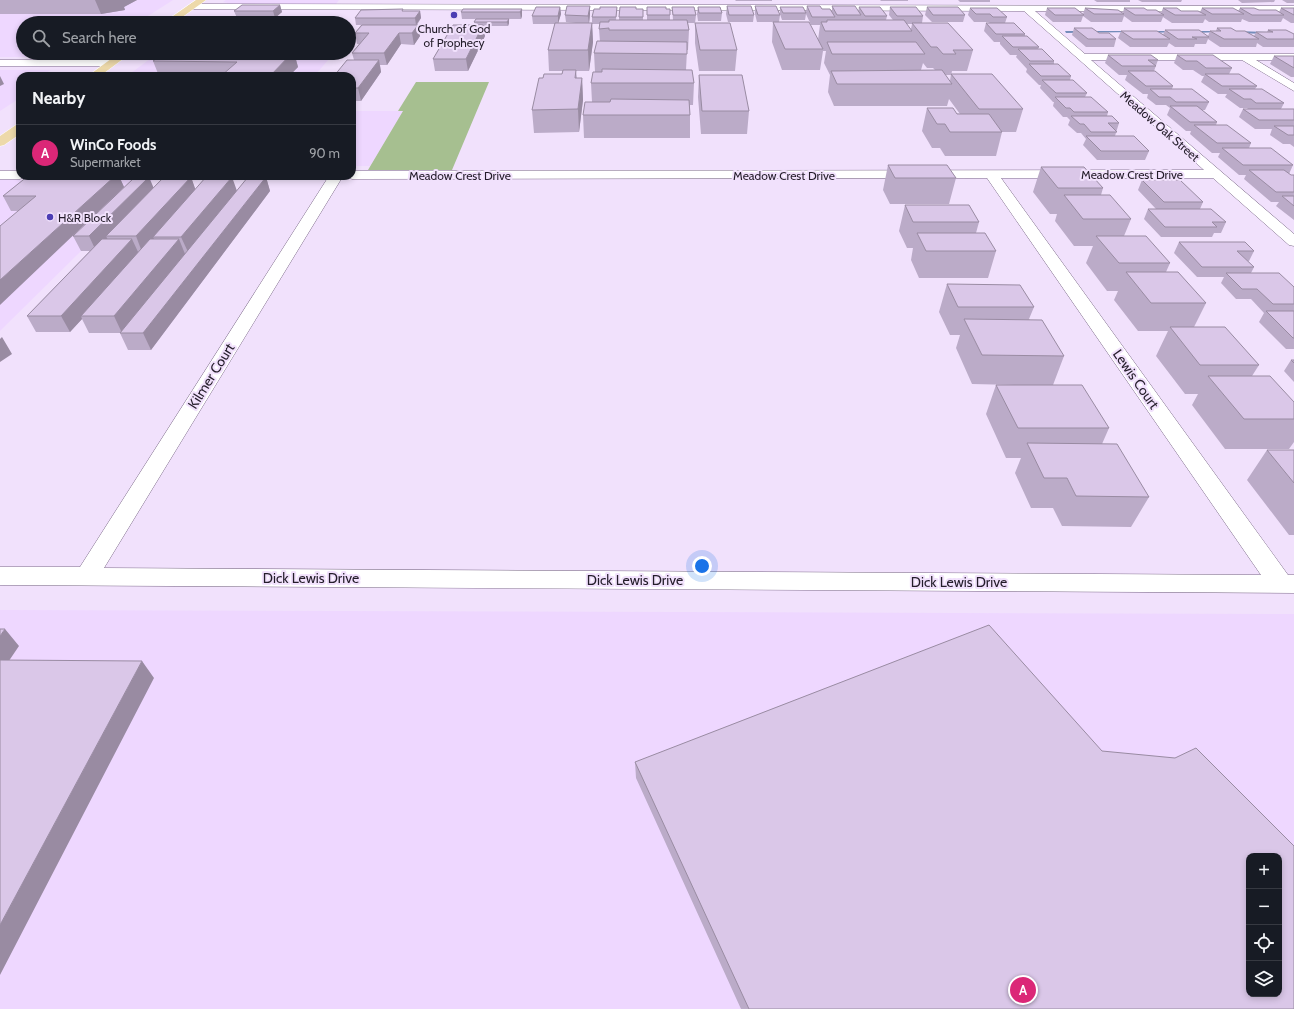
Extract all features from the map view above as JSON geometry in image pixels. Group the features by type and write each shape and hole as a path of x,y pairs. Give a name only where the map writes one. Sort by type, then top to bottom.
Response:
{"main road":[{"path":"178,16 202,0"},
{"path":"99,72 116,60"},
{"path":"0,142 16,131"}],"street":[{"path":"932,0 940,8"},
{"path":"1067,0 1078,9"},
{"path":"1209,0 1224,9"},
{"path":"192,7 797,4 1027,9 1294,9"},
{"name":"Meadow Oak Street","path":"1027,9 1294,242"},
{"path":"1082,57 1294,57"},
{"path":"1244,57 1294,88"},
{"path":"0,63 111,63"},
{"name":"Lewis Court","path":"991,174 1288,584"},
{"name":"Meadow Crest Drive","path":"356,175 1215,174"},
{"path":"0,175 16,175"},
{"name":"Kilmer Court","path":"87,576 334,180"},
{"name":"Dick Lewis Drive","path":"0,576 1288,584"}],"shaded area":[{"path":"0,0 173,0 148,16 16,16 16,57 0,57"},
{"path":"226,0 339,0 336,4 231,4 223,2"},
{"path":"149,60 328,60 318,72 132,72"},
{"path":"0,70 51,70 48,72 16,72 16,101 0,111"},
{"path":"356,111 403,111 370,166 356,166"},
{"path":"0,180 153,180 0,331"},
{"path":"0,610 1294,614 1294,1009 0,1009"}],"green space":[{"path":"416,82 489,82 452,170 368,170 403,111 398,111"}],"building":[{"path":"242,5 280,5 273,11 234,11"},
{"path":"567,6 590,6 588,16 565,15"},
{"path":"727,6 751,6 754,15 729,15"},
{"path":"755,6 776,6 780,15 758,15"},
{"path":"807,6 820,6 822,9 830,9 835,17 812,17"},
{"path":"832,6 855,6 861,15 837,15"},
{"path":"536,7 560,7 558,16 532,16"},
{"path":"600,7 617,7 616,17 592,17 594,9 600,9"},
{"path":"620,7 636,7 636,9 643,9 643,17 619,17"},
{"path":"647,7 666,7 666,9 670,9 670,15 647,15"},
{"path":"672,7 694,7 696,15 673,15"},
{"path":"698,7 720,7 722,13 699,13"},
{"path":"780,7 803,7 806,13 783,13"},
{"path":"859,7 880,7 887,16 865,16"},
{"path":"890,7 916,7 923,16 897,16"},
{"path":"927,7 958,7 965,15 933,15"},
{"path":"970,8 997,8 1007,17 993,17 990,14 976,14"},
{"path":"1047,8 1075,8 1084,15 1055,15"},
{"path":"1085,8 1118,10 1124,14 1094,14"},
{"path":"1124,8 1144,8 1147,10 1156,10 1164,15 1135,15"},
{"path":"1163,8 1177,8 1181,11 1198,11 1206,15 1175,15"},
{"path":"1202,8 1233,8 1244,14 1212,14"},
{"path":"1240,8 1276,10 1284,15 1252,15"},
{"path":"1281,8 1294,8 1294,15"},
{"path":"403,9 402,11 420,11 415,18 356,18 361,10"},
{"path":"463,9 522,9 520,12 461,12"},
{"path":"476,19 509,19 507,22 474,22"},
{"path":"609,20 687,20 689,30 599,29 600,22 609,22"},
{"path":"827,20 904,20 912,31 825,31 821,22 827,22"},
{"path":"773,22 809,22 823,49 785,49"},
{"path":"555,23 592,23 588,50 548,50"},
{"path":"695,23 730,23 737,50 700,50"},
{"path":"912,23 948,23 973,50 953,50 956,54 943,54 937,47 931,47"},
{"path":"986,23 1014,23 1025,34 996,34"},
{"path":"362,25 418,25 412,33 399,33 384,53 356,53 356,48 369,33 356,32"},
{"path":"453,25 483,25 466,59 433,59"},
{"path":"1074,28 1092,28 1099,33 1109,33 1116,39 1088,39"},
{"path":"1217,28 1231,28 1236,31 1245,31 1259,39 1224,39 1210,31 1221,31"},
{"path":"1165,30 1199,30 1209,37 1192,37 1197,39 1178,39"},
{"path":"1268,30 1286,30 1294,34 1294,39 1267,39 1256,32 1273,32"},
{"path":"1121,31 1157,31 1170,39 1133,39"},
{"path":"1002,36 1027,36 1039,47 1013,47"},
{"path":"597,41 687,42 687,54 594,53"},
{"path":"827,42 916,42 925,54 832,54"},
{"path":"1018,49 1042,49 1054,61 1030,61"},
{"path":"1108,55 1151,55 1158,60 1148,60 1156,66 1122,66"},
{"path":"1177,55 1213,55 1232,68 1206,68 1197,61 1186,61"},
{"path":"1274,56 1294,56 1294,68"},
{"path":"285,60 274,72 226,72 237,62 153,61"},
{"path":"347,60 379,60 358,88 356,88 356,72 337,72"},
{"path":"1029,64 1058,64 1071,76 1041,76"},
{"path":"602,69 692,70 694,83 591,83 593,72 602,72"},
{"path":"563,70 576,70 575,78 582,78 578,109 532,110 539,78 543,78 544,74 562,74"},
{"path":"942,70 952,84 837,84 831,71"},
{"path":"1128,71 1155,71 1173,86 1146,86"},
{"path":"951,74 992,74 1023,109 979,109"},
{"path":"1205,74 1239,74 1257,86 1222,86"},
{"path":"699,75 742,75 749,111 702,111"},
{"path":"1042,80 1073,80 1087,93 1056,93"},
{"path":"1150,89 1192,89 1209,102 1176,102 1170,97 1159,97"},
{"path":"1229,89 1262,89 1284,103 1256,103 1251,99 1244,99"},
{"path":"1055,97 1091,97 1108,112 1074,112 1070,108 1066,108"},
{"path":"611,99 689,100 690,115 583,115 585,102 610,102"},
{"path":"1170,106 1197,106 1217,122 1190,122"},
{"path":"927,108 953,108 957,114 989,114 1002,132 950,132 945,124 937,124"},
{"path":"1243,109 1294,109 1294,120 1259,120"},
{"path":"1071,116 1112,116 1119,123 1108,123 1117,132 1091,132 1084,124 1080,124"},
{"path":"1194,125 1227,125 1251,143 1217,143"},
{"path":"1274,126 1294,126 1294,135 1288,135"},
{"path":"1086,136 1134,136 1149,151 1101,151"},
{"path":"1222,148 1271,148 1293,165 1243,165"},
{"path":"888,165 947,165 956,178 895,178"},
{"path":"1041,167 1084,167 1103,188 1058,188"},
{"path":"1249,170 1284,170 1291,175 1294,175 1294,192 1276,192"},
{"path":"23,180 111,180 0,280 0,226 36,196 3,196"},
{"path":"132,180 146,180 89,236 73,236"},
{"path":"161,180 188,180 136,236 106,236"},
{"path":"203,180 229,180 181,237 153,237"},
{"path":"246,180 264,180 143,333 120,333"},
{"path":"1142,180 1180,180 1203,202 1164,202"},
{"path":"1064,195 1110,195 1131,219 1083,219"},
{"path":"1282,196 1294,196 1294,206"},
{"path":"905,205 969,205 979,222 913,222"},
{"path":"1148,209 1211,209 1226,222 1212,222 1217,227 1165,227"},
{"path":"917,233 985,233 996,251 926,251"},
{"path":"1096,236 1146,236 1170,263 1119,263"},
{"path":"102,239 132,239 61,316 27,316"},
{"path":"150,239 179,239 114,316 81,316"},
{"path":"1179,242 1245,242 1254,251 1237,251 1254,267 1202,267"},
{"path":"1126,272 1178,272 1206,303 1151,303"},
{"path":"1226,273 1279,273 1294,287 1294,304 1273,304 1257,289 1242,289"},
{"path":"947,284 1020,285 1034,307 958,307"},
{"path":"1266,311 1294,311 1294,338 1293,338"},
{"path":"964,319 1042,320 1064,356 982,355"},
{"path":"1170,327 1225,327 1259,365 1200,365"},
{"path":"1208,376 1270,376 1294,402 1294,419 1244,419"},
{"path":"996,385 1082,385 1109,428 1018,428"},
{"path":"1027,443 1117,444 1149,497 1076,496 1067,478 1044,478"},
{"path":"1267,450 1294,450 1294,483"},
{"path":"989,625 1102,751 1175,758 1196,748 1294,846 1294,1009 749,1009 635,762"},
{"path":"0,629 5,629 0,636"},
{"path":"0,660 142,661 0,925"}],"waterway":[{"path":"1066,32 1133,32"},
{"path":"1148,32 1177,32"},
{"path":"1192,32 1221,32"},
{"path":"1236,32 1267,33"}],"place":[{"name":"Church of God of Prophecy","path":"454,15"},
{"name":"H&R Block","path":"50,217"},
{"name":"WinCo Foods","path":"1023,990"}]}
